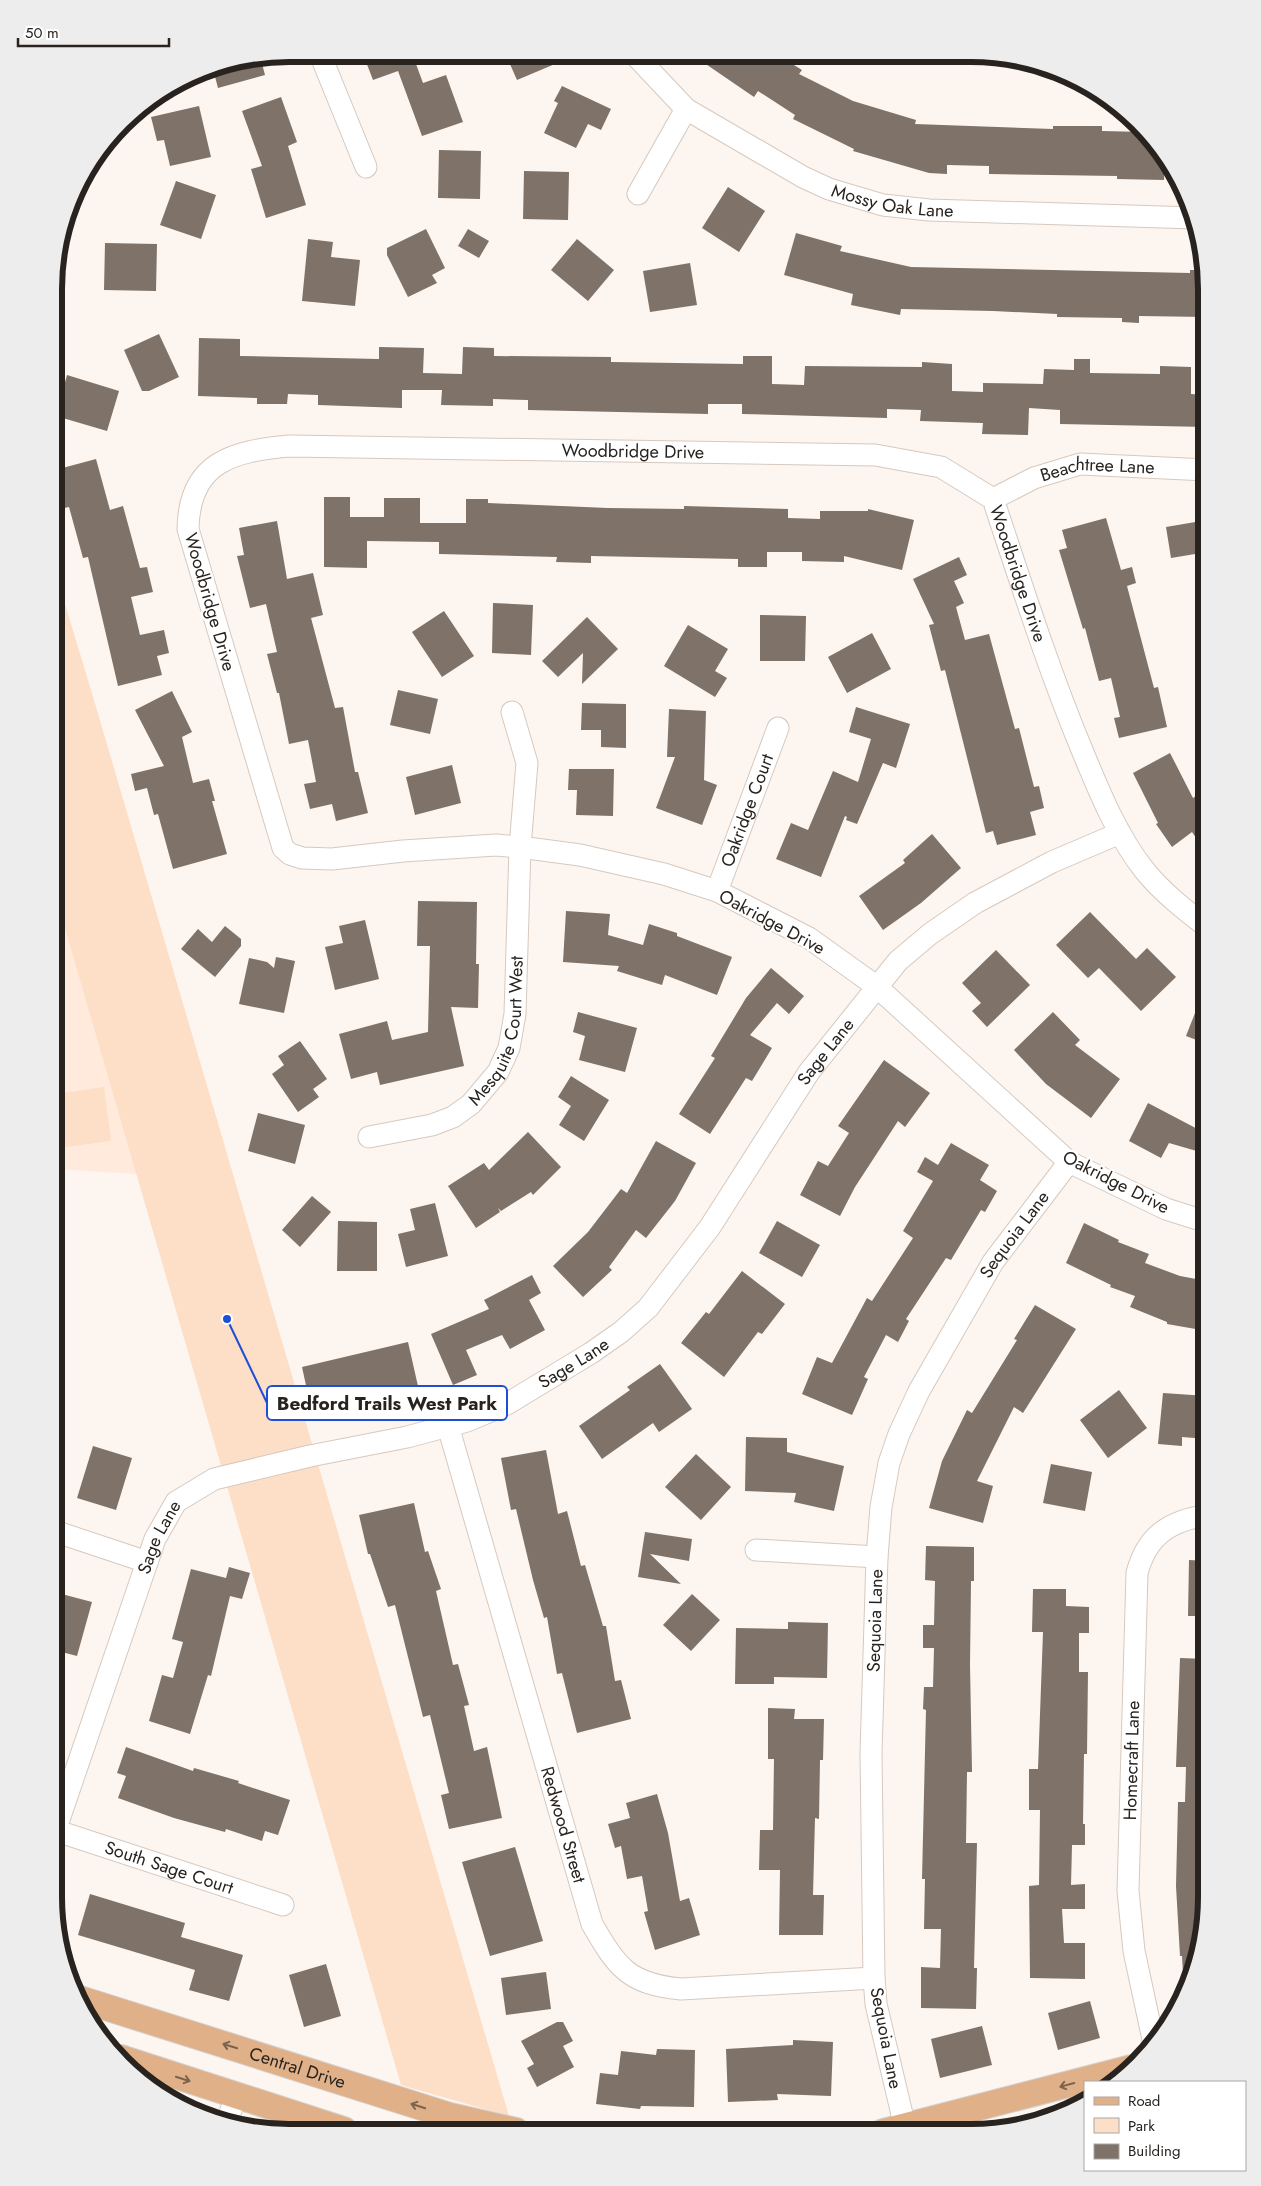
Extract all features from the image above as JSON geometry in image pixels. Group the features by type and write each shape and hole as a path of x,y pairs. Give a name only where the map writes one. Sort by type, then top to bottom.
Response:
{"main road":[{"name":"Central Drive","path":"89,2002 450,2116 485,2124"},
{"path":"136,2063 325,2124"},
{"path":"913,2124 1116,2072"}],"street":[{"path":"323,62 366,168"},
{"name":"Mossy Oak Lane","path":"642,62 686,108 803,177 829,189 883,205 929,210 1186,218"},
{"path":"638,194 686,108"},
{"name":"Woodbridge Drive","path":"311,859 290,854 283,848 188,529 188,515 193,493 201,478 216,465 234,455 256,449 289,446 875,455 941,467 993,499 1058,692 1094,780 1120,834 1145,871 1180,906 1198,920"},
{"name":"Beachtree Lane","path":"993,499 1034,478 1080,464 1198,470"},
{"name":"Mesquite Court West","path":"369,1138 432,1125 453,1117 471,1104 498,1072 510,1048 516,1014 520,847 527,763 512,712"},
{"name":"Oakridge Court","path":"717,891 778,728"},
{"name":"Sage Lane","path":"62,1808 155,1539 176,1502 214,1479 448,1426 507,1404 591,1353 621,1332 648,1308 710,1226 809,1072 876,986 898,961 930,934 975,903 1052,862 1120,834"},
{"name":"Oakridge Drive","path":"311,859 332,859 403,851 487,846 520,847 589,857 664,874 717,891 809,938 876,986 1069,1162 1166,1209 1198,1219"},
{"name":"Sequoia Lane","path":"893,2124 874,1978 870,1753 877,1557 881,1507 889,1463 898,1434 919,1391 993,1262 1069,1162"},
{"name":"Redwood Street","path":"448,1426 592,1924 611,1958 627,1973 642,1982 661,1988 681,1989 874,1978"},
{"name":"Homecraft Lane","path":"1152,2035 1134,1951 1128,1891 1137,1573 1141,1558 1152,1539 1169,1526 1198,1518"},
{"path":"62,1533 147,1562"},
{"path":"756,1550 877,1557"},
{"name":"South Sage Court","path":"62,1834 283,1905"},
{"path":"229,2115 236,2096"}],"shaded area":[{"path":"62,918 137,1174 62,1169"}],"green space":[{"path":"62,594 509,2116 401,2085 62,918"},
{"path":"104,1087 111,1141 62,1147 62,1093"}],"building":[{"path":"366,62 421,62 416,64 423,83 446,75 463,122 422,136 398,71 373,80"},
{"path":"509,62 560,62 517,80"},
{"path":"703,62 789,62 802,70 799,74 853,101 916,120 915,124 1053,129 1053,126 1102,126 1102,131 1135,132 1152,151 1164,170 1164,180 1117,179 1117,176 989,174 989,166 947,165 947,174 929,173 853,151 854,149 793,119 795,115 758,91 754,97"},
{"path":"262,64 265,75 218,88 215,76 231,70"},
{"path":"562,86 611,109 601,130 588,124 576,148 544,133 558,103 554,101"},
{"path":"281,97 297,142 288,146 306,205 266,218 251,169 262,166 242,111"},
{"path":"199,106 211,157 170,166 164,140 157,141 151,117"},
{"path":"439,150 481,151 480,199 438,198"},
{"path":"524,171 569,172 568,220 523,219"},
{"path":"176,181 216,195 201,239 160,225"},
{"path":"728,187 765,211 739,252 702,228"},
{"path":"426,229 445,268 432,275 437,283 408,297 387,255 387,248"},
{"path":"468,229 489,241 479,258 458,246"},
{"path":"796,233 842,246 840,251 911,267 1190,273 1190,270 1198,270 1198,317 1139,316 1139,323 1122,322 1122,318 1057,317 1057,314 993,311 901,309 900,315 851,305 853,294 784,275"},
{"path":"308,239 333,242 331,257 360,260 355,306 302,301"},
{"path":"577,239 614,270 588,301 551,270"},
{"path":"105,243 157,244 156,291 104,290"},
{"path":"690,263 697,305 650,312 643,271"},
{"path":"159,334 179,377 149,391 142,391 124,350"},
{"path":"199,338 240,339 240,356 379,359 379,347 424,348 423,373 462,374 463,347 494,348 494,356 611,357 611,362 743,364 743,356 772,356 772,384 804,385 805,366 922,367 922,362 952,364 952,391 983,392 983,383 1043,384 1044,369 1074,370 1074,359 1090,359 1090,373 1160,374 1160,366 1191,367 1191,394 1198,394 1198,427 1060,424 1060,410 1029,408 1028,435 982,434 983,423 920,421 921,410 887,409 887,418 742,414 742,404 708,404 708,414 528,410 528,400 493,399 493,406 441,405 442,390 402,390 402,408 318,405 318,395 288,394 287,404 257,404 257,398 198,396"},
{"path":"67,375 119,391 107,431 62,418 62,394"},
{"path":"96,459 110,510 123,506 140,568 147,567 153,592 131,597 140,635 164,630 169,653 157,656 162,675 118,686 88,557 83,558 69,507 62,509 62,468"},
{"path":"324,497 350,497 350,517 384,517 384,498 420,498 420,523 466,523 466,499 488,499 488,503 608,508 684,509 684,506 788,509 788,518 820,519 820,511 868,511 868,509 914,520 902,570 844,556 844,562 802,561 802,552 767,552 767,567 738,567 738,559 591,556 591,563 556,562 557,557 439,554 439,542 367,541 367,568 324,567"},
{"path":"1106,518 1121,570 1132,567 1136,583 1127,586 1154,688 1158,687 1167,727 1119,738 1114,718 1120,717 1111,678 1099,681 1085,628 1083,629 1059,550 1067,548 1062,530"},
{"path":"277,521 287,579 313,573 323,615 311,618 335,708 343,707 355,772 358,772 368,813 336,821 332,804 310,809 304,784 316,782 308,740 289,744 279,693 277,693 267,654 277,652 266,604 250,608 237,556 244,555 239,528"},
{"path":"1198,522 1198,554 1171,558 1166,527"},
{"path":"959,557 967,575 954,581 964,603 956,607 965,640 989,634 1015,729 1019,728 1034,787 1039,786 1044,808 1030,812 1036,835 997,845 993,831 986,833 945,670 941,671 929,625 934,624 913,579"},
{"path":"493,603 533,605 531,655 492,653"},
{"path":"444,611 474,656 442,677 412,632"},
{"path":"760,615 806,616 805,661 760,661"},
{"path":"587,617 618,649 582,684 583,653 558,677 542,661"},
{"path":"688,625 728,649 715,671 727,678 715,697 664,666"},
{"path":"872,633 891,669 847,693 828,657"},
{"path":"398,690 438,699 430,734 390,725"},
{"path":"172,691 192,732 182,737 193,783 209,779 215,801 212,801 227,854 173,869 158,814 154,815 147,788 135,791 131,774 164,766 135,710"},
{"path":"582,703 626,704 626,748 601,747 601,730 581,730"},
{"path":"856,707 910,724 896,768 883,763 857,824 846,820 847,817 845,816 821,877 776,859 791,823 808,830 833,771 858,782 871,739 849,732"},
{"path":"669,709 706,711 704,780 717,785 702,825 656,808 675,757 667,757"},
{"path":"1170,753 1193,798 1198,794 1198,841 1192,832 1172,847 1156,824 1158,823 1133,773"},
{"path":"452,765 461,803 415,815 406,777"},
{"path":"569,769 614,769 613,816 576,815 577,790 568,790"},
{"path":"932,834 961,868 921,903 883,930 859,896 905,863 903,860"},
{"path":"418,901 477,902 476,964 479,964 478,1008 451,1007 464,1066 380,1085 377,1072 351,1079 339,1034 387,1021 392,1040 428,1032 430,946 417,946"},
{"path":"566,911 610,914 608,935 643,945 649,924 677,933 677,936 732,957 717,995 665,975 662,985 617,971 619,966 563,962"},
{"path":"1090,912 1136,959 1147,948 1176,977 1141,1011 1099,968 1088,978 1056,945"},
{"path":"365,920 379,979 335,990 325,947 343,943 339,926"},
{"path":"225,926 241,939 241,946 215,977 181,949 198,929 212,942"},
{"path":"996,950 1030,985 987,1027 972,1011 981,1003 962,983"},
{"path":"276,957 295,961 284,1013 239,1004 249,958 267,962 274,968"},
{"path":"771,968 804,996 789,1014 777,1003 750,1035 772,1048 752,1081 746,1078 710,1134 679,1114 715,1058 711,1056 746,998"},
{"path":"1198,1005 1198,1041 1186,1036"},
{"path":"578,1012 637,1028 625,1072 579,1060 585,1036 573,1032"},
{"path":"1053,1012 1080,1040 1075,1045 1120,1079 1091,1118 1046,1084 1014,1050"},
{"path":"300,1041 327,1079 313,1089 319,1097 298,1112 272,1074 284,1065 278,1056"},
{"path":"884,1060 930,1093 905,1127 898,1121 855,1187 840,1216 800,1195 818,1161 828,1166 849,1133 838,1126"},
{"path":"571,1076 609,1100 584,1141 559,1125 571,1106 558,1097"},
{"path":"1148,1103 1198,1129 1198,1151 1169,1143 1161,1158 1129,1141"},
{"path":"258,1113 305,1125 295,1164 248,1151"},
{"path":"528,1132 561,1167 533,1195 531,1192 501,1211 498,1208 500,1212 476,1228 448,1186 484,1163 489,1170"},
{"path":"656,1141 696,1163 675,1201 646,1238 636,1230 609,1267 612,1270 583,1297 553,1266 588,1232 621,1189 627,1193"},
{"path":"951,1143 989,1165 980,1180 997,1191 985,1212 981,1210 951,1260 946,1258 906,1319 909,1321 898,1342 886,1335 864,1377 868,1379 852,1415 802,1394 817,1357 832,1363 867,1298 872,1301 913,1238 903,1231 933,1181 917,1172 925,1157 938,1165"},
{"path":"312,1196 331,1212 300,1247 282,1230"},
{"path":"435,1203 448,1256 406,1267 398,1234 415,1230 410,1209"},
{"path":"338,1221 377,1222 377,1271 337,1271"},
{"path":"777,1221 820,1245 802,1277 759,1253"},
{"path":"1084,1223 1119,1240 1118,1242 1149,1254 1145,1263 1180,1276 1198,1279 1198,1329 1167,1324 1167,1322 1130,1307 1135,1296 1110,1287 1111,1285 1066,1263"},
{"path":"742,1271 785,1304 762,1334 758,1332 724,1377 681,1343 706,1312 709,1314"},
{"path":"532,1275 541,1293 529,1300 545,1330 510,1349 502,1335 466,1350 477,1375 453,1385 431,1334 489,1309 484,1300"},
{"path":"1035,1305 1076,1329 1023,1413 1014,1407 977,1481 993,1486 983,1523 929,1508 942,1461 967,1410 972,1413 1017,1340 1014,1339"},
{"path":"408,1342 420,1395 381,1403 380,1398 312,1413 302,1367"},
{"path":"660,1364 692,1409 659,1432 653,1423 602,1459 579,1426 630,1390 627,1387"},
{"path":"1119,1390 1147,1428 1108,1458 1080,1420"},
{"path":"1163,1393 1198,1395 1198,1438 1182,1437 1182,1446 1158,1444"},
{"path":"746,1437 787,1438 787,1452 844,1466 834,1511 794,1502 796,1493 745,1491"},
{"path":"93,1446 132,1458 116,1510 77,1498"},
{"path":"546,1450 558,1514 567,1511 581,1566 585,1565 603,1626 606,1626 615,1681 621,1680 631,1719 577,1733 562,1673 557,1674 547,1617 544,1618 533,1580 516,1509 511,1510 501,1458"},
{"path":"696,1454 731,1487 701,1520 665,1487"},
{"path":"1051,1464 1092,1472 1085,1511 1043,1503"},
{"path":"414,1503 425,1552 428,1551 441,1589 436,1591 453,1665 458,1664 469,1705 464,1706 474,1751 487,1747 502,1818 449,1829 441,1795 449,1793 430,1715 423,1717 395,1605 388,1607 370,1554 368,1554 359,1515"},
{"path":"645,1532 692,1539 689,1561 650,1554 681,1584 638,1577"},
{"path":"926,1546 974,1547 974,1581 971,1581 970,1665 972,1772 967,1772 966,1843 977,1843 974,1968 977,1968 976,2009 921,2008 921,1967 940,1968 941,1929 924,1929 925,1879 922,1879 926,1710 923,1709 924,1687 933,1687 934,1648 923,1648 923,1625 934,1625 935,1581 925,1580"},
{"path":"1189,1560 1198,1560 1198,1616 1188,1616"},
{"path":"229,1567 250,1573 242,1599 230,1596 211,1676 208,1675 190,1734 149,1721 162,1675 173,1678 183,1642 172,1639 191,1569 226,1578"},
{"path":"1033,1589 1066,1589 1066,1606 1089,1607 1089,1633 1079,1633 1079,1672 1088,1672 1087,1754 1084,1754 1083,1824 1085,1824 1085,1845 1072,1845 1071,1885 1085,1884 1085,1909 1062,1909 1064,1943 1085,1943 1085,1979 1030,1978 1029,1886 1039,1885 1040,1810 1029,1810 1029,1769 1038,1769 1043,1632 1032,1632"},
{"path":"62,1594 92,1602 77,1656 62,1652"},
{"path":"692,1594 720,1620 691,1651 663,1625"},
{"path":"788,1622 828,1623 827,1678 774,1677 774,1684 735,1684 736,1628 788,1629"},
{"path":"1180,1658 1198,1659 1198,1911 1191,1955 1183,1977 1182,1956 1180,1956 1176,1886 1178,1802 1185,1802 1186,1767 1176,1767"},
{"path":"768,1708 795,1709 794,1719 824,1719 823,1760 820,1760 819,1819 815,1818 813,1895 824,1895 823,1935 779,1935 780,1870 759,1870 760,1830 773,1830 774,1759 768,1759"},
{"path":"126,1747 193,1771 194,1768 239,1781 238,1783 290,1800 278,1835 265,1831 262,1841 226,1829 225,1832 174,1818 118,1798 126,1776 117,1773"},
{"path":"657,1794 668,1833 680,1901 689,1898 700,1935 655,1950 644,1912 648,1911 642,1876 627,1879 621,1846 615,1848 608,1824 630,1818 626,1803"},
{"path":"515,1847 543,1941 490,1956 462,1862"},
{"path":"90,1894 185,1923 181,1937 243,1955 229,2001 189,1990 195,1970 78,1935"},
{"path":"326,1964 341,2016 304,2027 289,1975"},
{"path":"546,1972 551,2009 506,2015 501,1978"},
{"path":"1090,2001 1100,2038 1058,2050 1048,2013"},
{"path":"557,2022 563,2022 573,2041 563,2046 574,2067 537,2087 527,2068 534,2064 521,2041"},
{"path":"982,2026 992,2065 940,2078 931,2039"},
{"path":"793,2040 833,2042 831,2096 777,2094 778,2100 728,2102 726,2049 793,2045"},
{"path":"657,2049 695,2050 694,2107 641,2106 640,2109 596,2104 600,2073 618,2075 621,2051 656,2055"}],"place":[{"name":"Bedford Trails West Park","path":"227,1319"}]}
